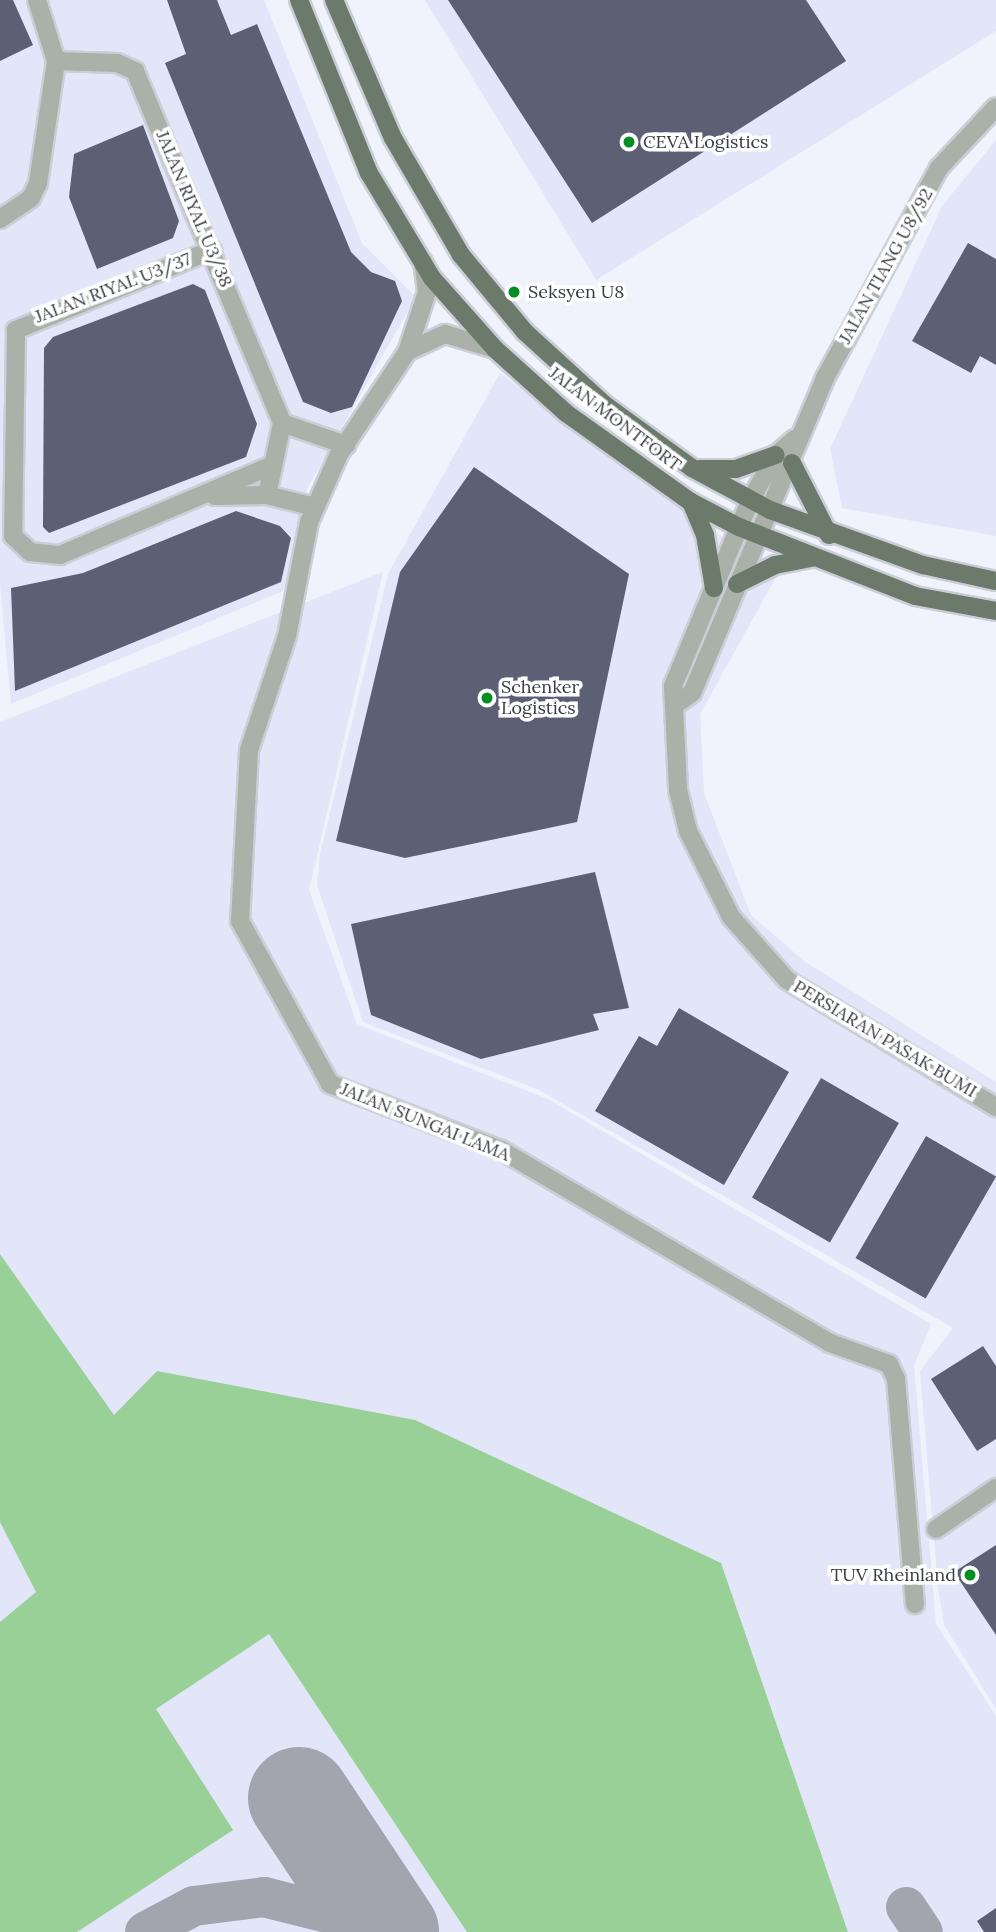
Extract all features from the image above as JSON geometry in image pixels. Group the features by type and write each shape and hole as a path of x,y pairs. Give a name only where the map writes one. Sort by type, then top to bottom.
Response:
{"main road":[{"name":"JALAN MONTFORT","path":"299,0 369,173 423,262 495,349 566,413 691,502 739,527 812,558 915,596 996,611"},
{"name":"JALAN MONTFORT","path":"334,0 393,138 461,255 526,332 605,405 692,468 750,501 829,535 996,581"},
{"path":"692,468 736,469 784,459 829,535"},
{"path":"691,502 705,535 714,588"},
{"path":"737,584 775,565 812,558"}],"street":[{"path":"0,219 31,198 38,183 55,61 37,0"},
{"name":"JALAN RIYAL U3/38","path":"55,61 117,63 135,71 212,250 282,424"},
{"name":"JALAN TIANG U8/92","path":"739,527 750,501 784,459 939,168 996,107"},
{"name":"JALAN RIYAL U3/37","path":"208,497 60,555 30,552 13,536 16,330 212,250"},
{"name":"JALAN SUNGAI LAMA","path":"423,262 427,292 407,352 346,445 314,507 287,636 249,750 240,921 321,1077 501,1150 830,1343 889,1364 896,1379 915,1604"},
{"path":"407,352 445,334 495,349"},
{"path":"267,495 282,424 346,445"},
{"name":"JALAN TIANG U8/92","path":"759,536 770,510 784,459"},
{"path":"208,497 271,466"},
{"path":"208,497 267,495 314,507"},
{"name":"PERSIARAN PASAK BUMI","path":"739,527 673,685 678,703 676,762 688,831 708,879 758,951 788,980 996,1107"},
{"path":"678,703 691,693 759,536"},
{"path":"936,1529 996,1488"}],"shaded area":[{"path":"0,0 264,0 362,243 416,297 307,489 288,589 11,704 0,585"},
{"path":"425,0 996,0 996,31 596,280"},
{"path":"996,140 996,536 842,508 830,449 942,206"},
{"path":"500,373 776,577 700,714 704,793 751,915 804,961 996,1082 996,1709 944,1625 938,1587 920,1371 953,1328 539,1090 363,1022 317,885 320,854 388,574"},
{"path":"383,572 309,890 357,1024 548,1099 931,1324 914,1365 936,1624 996,1716 996,1932 0,1932 0,722"}],"green space":[{"path":"0,1254 114,1415 157,1371 415,1420 721,1563 848,1932 467,1932 269,1634 156,1709 233,1830 77,1932 0,1932 0,1622 36,1592 0,1522"}],"building":[{"path":"0,0 13,0 33,45 0,61"},
{"path":"167,0 217,0 231,35 257,24 351,252 371,272 395,281 402,301 352,407 331,413 303,402 165,63 186,54"},
{"name":"CEVA Logistics","path":"448,0 806,0 846,61 592,223"},
{"path":"143,125 179,221 173,238 97,269 69,197 74,154"},
{"path":"968,243 996,259 996,365 980,356 971,373 912,341"},
{"path":"193,284 205,290 257,424 246,457 49,533 43,527 44,348 53,337"},
{"name":"Schenker Logistics","path":"474,467 629,574 577,822 405,858 336,841 400,572"},
{"path":"236,511 280,526 291,538 281,582 15,691 11,588 83,573"},
{"path":"595,872 629,1008 593,1014 599,1030 481,1059 371,1015 351,924"},
{"path":"679,1008 789,1072 724,1185 595,1111 639,1036 657,1046"},
{"path":"821,1078 899,1123 830,1243 752,1198"},
{"path":"926,1136 996,1177 926,1299 856,1258"},
{"path":"983,1346 996,1366 996,1439 977,1451 931,1379"},
{"path":"996,1545 996,1635 954,1572"},
{"path":"996,1908 996,1932 984,1932 977,1921"}],"taxiway":[{"path":"145,1932 194,1906 264,1897 339,1916 366,1932"},
{"path":"906,1907 923,1932"}],"runway":[{"path":"299,1798 388,1932"}],"place":[{"name":"CEVA Logistics","path":"629,142"},
{"name":"Seksyen U8","path":"514,292"},
{"name":"Schenker Logistics","path":"487,698"},
{"name":"TUV Rheinland","path":"970,1575"}]}
